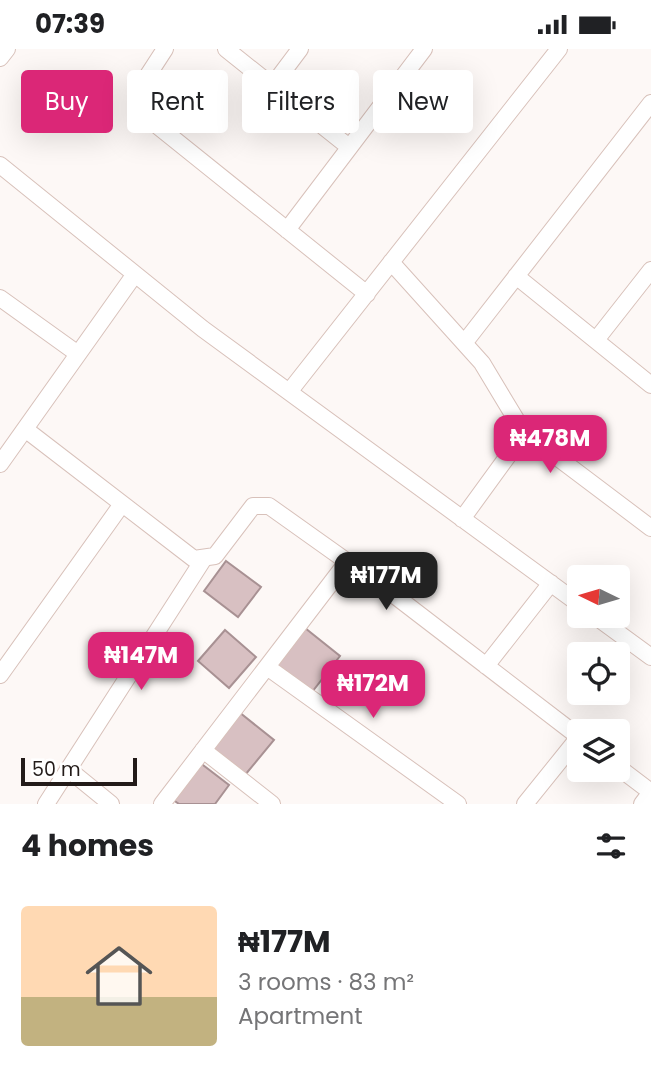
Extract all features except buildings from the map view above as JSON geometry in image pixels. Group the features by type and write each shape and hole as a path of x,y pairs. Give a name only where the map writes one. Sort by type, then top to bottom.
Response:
{"street":[{"path":"0,58 7,49"},
{"path":"165,49 139,89 139,111 367,294"},
{"path":"226,49 253,70"},
{"path":"284,70 300,49"},
{"path":"288,230 424,49"},
{"path":"289,392 559,49"},
{"path":"465,342 651,103"},
{"path":"332,133 349,147"},
{"path":"0,165 135,274 289,392 567,595"},
{"path":"391,262 482,363 529,441"},
{"path":"596,340 651,270"},
{"path":"0,464 135,274"},
{"path":"516,275 651,385"},
{"path":"0,300 78,354"},
{"path":"25,429 194,559 203,560 215,556 253,506 270,506 567,728"},
{"path":"462,519 518,442 529,441 541,445 651,528"},
{"path":"0,675 122,504"},
{"path":"46,804 203,560"},
{"path":"162,804 347,562"},
{"path":"486,666 551,583"},
{"path":"611,628 651,657"},
{"path":"267,667 458,804"},
{"path":"203,750 272,804"},
{"path":"525,804 567,752"},
{"path":"68,769 111,804"},
{"path":"630,776 651,792 642,804"}]}
